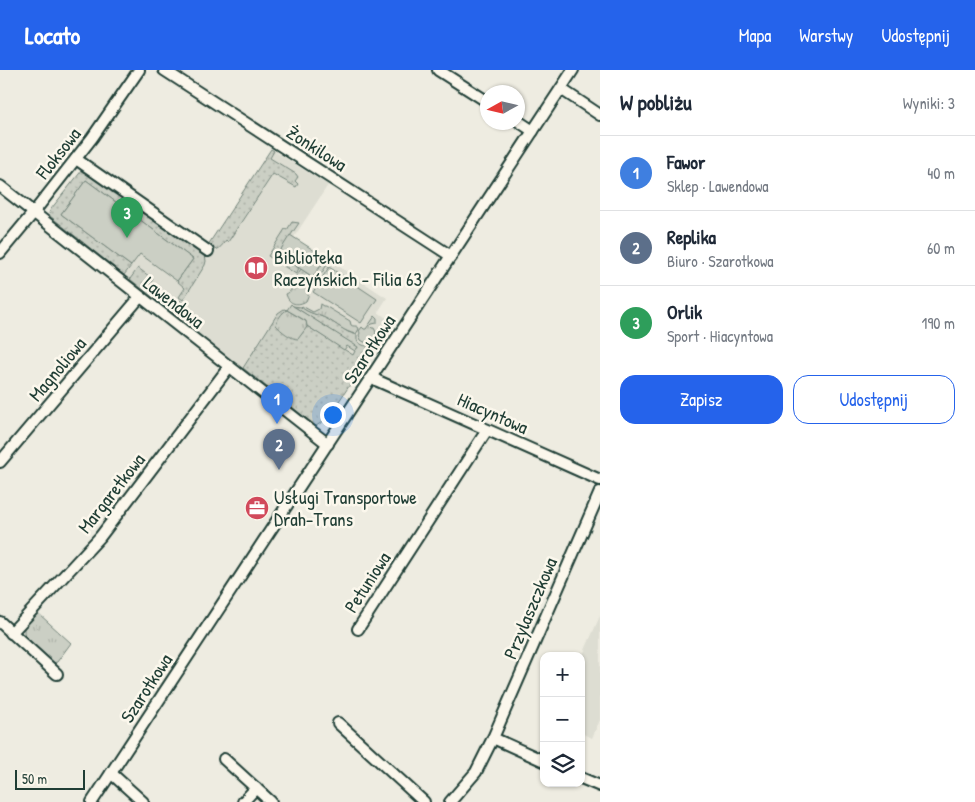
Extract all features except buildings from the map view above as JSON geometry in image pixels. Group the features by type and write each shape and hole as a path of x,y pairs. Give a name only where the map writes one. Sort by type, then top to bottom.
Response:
{"street":[{"name":"Floksowa","path":"0,254 92,138 140,70"},
{"name":"Żonkilowa","path":"164,70 451,256"},
{"path":"438,70 480,97"},
{"name":"Szarotkowa","path":"92,802 573,70"},
{"path":"561,89 600,115"},
{"path":"525,126 533,131"},
{"path":"76,159 208,251"},
{"name":"Lawendowa","path":"0,186 328,444"},
{"name":"Magnoliowa","path":"0,462 140,296"},
{"name":"Margaretkowa","path":"11,633 100,537 229,367"},
{"name":"Hiacyntowa","path":"372,377 600,480"},
{"name":"Petuniowa","path":"358,628 487,430"},
{"name":"Przylaszczkowa","path":"450,802 476,772 493,738 600,492"},
{"path":"0,622 57,674"},
{"path":"338,723 424,802"},
{"path":"493,738 540,759"},
{"path":"224,759 271,802"},
{"path":"111,773 144,802"},
{"path":"585,780 600,786"},
{"path":"243,802 256,788"}],"shaded area":[{"path":"271,149 328,185 294,237 387,298 378,312 392,322 327,419 316,426 166,308 149,284 153,279 138,268 130,279 56,221 86,180 193,259 204,257 211,247 208,245"},
{"path":"600,616 600,720 592,738 585,735 584,652"}],"green space":[{"path":"271,149 274,151 270,158 296,174 298,177 295,181 298,184 296,187 273,174 228,242 226,240 221,247 213,250 210,249 211,247 208,245"},
{"path":"83,169 205,256 205,265 183,300 179,297 185,288 177,281 193,259 86,180 61,214 131,266 124,275 50,216 51,209"},
{"path":"86,180 193,259 177,281 140,254 131,266 61,214"},
{"path":"292,222 299,223 278,254 299,268 296,274 268,256 285,229 287,230"},
{"path":"290,235 326,258 313,277 278,254"},
{"path":"323,263 327,265 309,292 308,289 295,281 292,282 301,269 313,277"},
{"path":"329,267 377,299 361,323 313,292"},
{"path":"138,268 153,279 150,284 175,302 178,299 185,307 173,314 130,279"},
{"path":"292,282 305,284 308,290 306,301 300,304 294,304 287,298 286,294 291,290"},
{"path":"291,304 358,347 355,351 347,346 344,350 307,326 306,321 287,310"},
{"path":"320,304 350,321 352,326 358,327 359,329 356,334 348,332 327,319 301,307 313,312 319,309"},
{"path":"293,306 301,307 328,319 348,332 357,335 357,340 364,346 376,341 378,343 327,419 316,426 243,368 278,313 284,309 287,310 277,322 307,326 353,355 357,347"},
{"path":"287,310 307,322 307,327 298,339 292,338 276,325 280,316"},
{"path":"375,316 377,323 370,326 376,332 375,338 370,342 364,342 361,340 359,331 362,327 366,329"},
{"path":"38,613 71,643 57,662 53,663 24,636 24,628"}],"place":[{"name":"Orlik","path":"127,238"},
{"name":"Biblioteka Raczyńskich - Filia 63","path":"256,268"},
{"name":"Fawor","path":"277,424"},
{"name":"Replika","path":"279,470"},
{"name":"Usługi Transportowe Drah-Trans","path":"257,508"}]}
